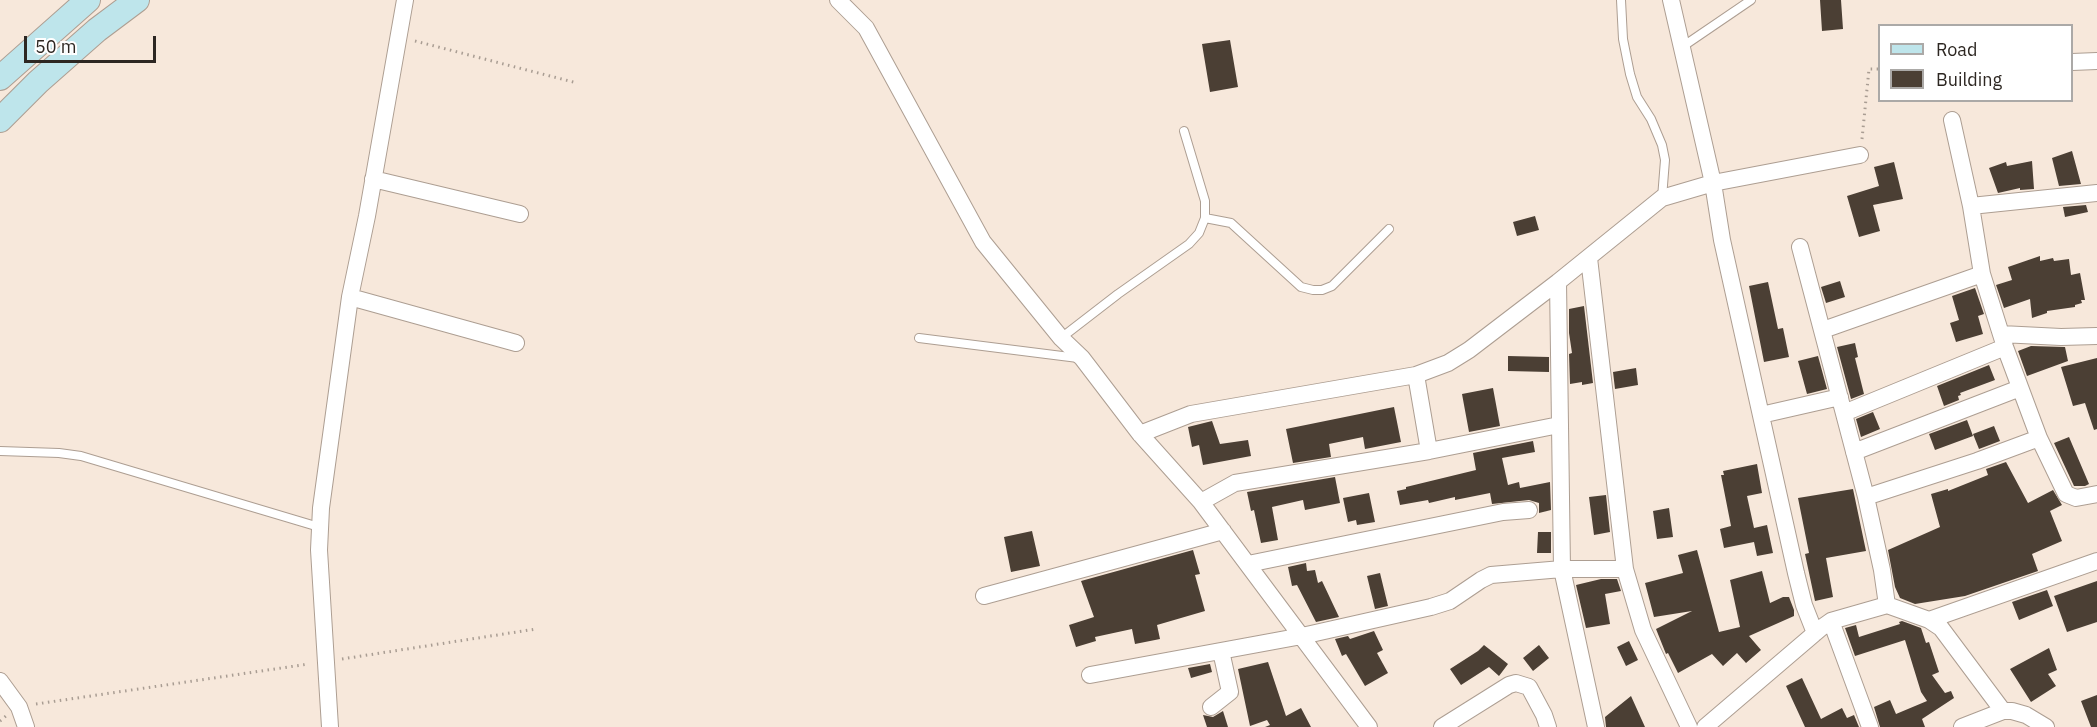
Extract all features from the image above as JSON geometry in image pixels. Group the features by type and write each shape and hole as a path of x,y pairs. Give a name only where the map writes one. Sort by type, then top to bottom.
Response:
{"main road":[{"path":"0,78 88,0"},
{"path":"0,120 38,82 97,30 136,0"}],"street":[{"path":"330,727 319,527 350,297 405,0"},
{"path":"838,0 866,28 982,242 1061,338 1082,358 1140,434 1201,502 1369,727"},
{"path":"1671,0 1713,183 1722,240 1796,573 1807,614 1815,633"},
{"path":"2073,62 2097,61"},
{"path":"1952,120 1971,206 1982,274 2003,340 2039,438 2066,494 2076,498 2097,494"},
{"path":"1140,434 1191,414 1416,375 1458,358 1589,258 1662,198 1713,183 1860,155"},
{"path":"373,178 520,214"},
{"path":"1971,206 2097,193"},
{"path":"1800,247 1866,497 1887,605"},
{"path":"1589,258 1625,569 1643,630 1689,727"},
{"path":"1823,330 1982,274"},
{"path":"1558,282 1562,569 1596,727"},
{"path":"350,297 516,343"},
{"path":"1761,415 1842,405 2003,340 2097,336"},
{"path":"1416,375 1429,451"},
{"path":"1854,452 2020,388"},
{"path":"1201,502 1235,483 1429,451 1559,424"},
{"path":"1866,497 2039,438"},
{"path":"1248,564 1503,512 1529,510"},
{"path":"984,596 1222,531"},
{"path":"1929,620 2097,561"},
{"path":"1090,675 1302,636 1444,604 1491,575 1562,569 1625,569"},
{"path":"1705,727 1831,621 1887,605 1929,620 1941,628 2002,711"},
{"path":"1831,621 1870,727"},
{"path":"1211,707 1230,692 1221,651"},
{"path":"0,681 19,707 26,727"},
{"path":"1442,727 1509,685 1516,683 1529,687 1548,727"},
{"path":"1962,727 2002,711 2026,715 2046,727"}],"lane":[{"path":"1621,0 1623,39 1630,74 1638,97 1662,145 1665,160 1662,198"},
{"path":"1682,47 1751,0"},
{"path":"1061,338 1189,244 1199,233 1205,218 1205,201 1184,131"},
{"path":"1205,218 1231,223 1301,287 1313,290 1322,290 1332,286 1389,229"},
{"path":"919,338 1082,358"},
{"path":"0,451 81,456 319,527"}],"path":[{"path":"399,37 577,83"},
{"path":"1860,155 1869,69 1878,69"},
{"path":"19,707 536,629"}],"building":[{"path":"1820,0 1841,0 1843,29 1822,31"},
{"path":"1230,40 1238,87 1210,92 1202,44"},
{"path":"2072,151 2081,184 2059,186 2052,158"},
{"path":"2032,161 2034,189 2020,190 2020,188 1998,193 1989,168 2006,162 2007,166"},
{"path":"1894,162 1903,199 1873,205 1880,231 1859,237 1847,196 1879,186 1874,167"},
{"path":"2086,205 2088,212 2065,217 2063,207"},
{"path":"1535,216 1539,230 1517,236 1513,222"},
{"path":"2040,256 2040,261 2053,258 2054,261 2069,259 2071,275 2080,273 2085,300 2081,300 2082,303 2075,307 2047,311 2047,313 2032,318 2030,299 2004,308 1996,285 2012,280 2008,267"},
{"path":"1840,281 1845,297 1826,303 1821,287"},
{"path":"1768,282 1778,329 1783,328 1789,357 1764,362 1749,286"},
{"path":"1975,288 1984,314 1978,316 1983,334 1956,342 1950,323 1959,320 1952,296"},
{"path":"1584,306 1593,383 1570,384 1569,354 1572,353 1569,309"},
{"path":"1855,343 1858,357 1855,358 1864,394 1851,399 1837,347"},
{"path":"2031,346 2065,347 2068,361 2027,376 2018,351"},
{"path":"1508,356 1549,357 1549,372 1508,371"},
{"path":"1818,356 1827,389 1807,394 1798,361"},
{"path":"2097,358 2097,429 2094,430 2085,403 2073,406 2061,367"},
{"path":"1989,365 1995,380 1960,393 1959,400 1944,406 1937,386"},
{"path":"1636,368 1638,385 1615,389 1613,372"},
{"path":"1493,388 1500,426 1469,432 1462,394"},
{"path":"1394,407 1401,442 1365,449 1363,437 1329,444 1331,457 1293,463 1286,429"},
{"path":"1873,412 1880,429 1861,437 1856,419"},
{"path":"1967,420 1973,436 1935,450 1929,434"},
{"path":"1212,421 1220,444 1248,440 1251,456 1203,465 1199,445 1192,447 1188,427"},
{"path":"1994,426 2000,441 1979,449 1973,434"},
{"path":"2069,437 2089,484 2085,486 2074,486 2054,443"},
{"path":"1533,441 1535,452 1502,458 1508,485 1519,482 1520,488 1550,482 1551,510 1539,513 1539,503 1529,500 1492,504 1490,493 1455,500 1455,497 1429,503 1428,500 1400,505 1397,491 1476,470 1473,453"},
{"path":"2006,462 2028,503 2053,490 2062,505 2050,511 2062,541 2032,554 2038,571 1965,596 1915,604 1900,598 1895,587 1888,550 1940,527 1931,494 1948,489 1948,491 1988,475 1986,469"},
{"path":"1757,464 1762,493 1747,496 1754,528 1767,525 1773,553 1757,556 1754,542 1724,548 1720,529 1731,526 1721,475 1724,475 1723,471"},
{"path":"1335,477 1340,503 1305,510 1303,500 1272,507 1278,540 1261,543 1254,510 1251,511 1247,492"},
{"path":"1853,489 1866,551 1826,558 1833,597 1815,601 1805,554 1809,553 1798,498"},
{"path":"1369,493 1375,522 1357,525 1356,520 1348,522 1343,498"},
{"path":"1606,495 1610,532 1594,535 1589,497"},
{"path":"1669,508 1673,537 1657,539 1653,511"},
{"path":"1032,531 1040,566 1011,572 1004,537"},
{"path":"1538,532 1551,532 1551,553 1537,553"},
{"path":"1193,550 1200,574 1195,575 1205,611 1157,625 1160,639 1135,644 1132,629 1095,637 1096,641 1076,647 1069,625 1094,617 1081,581"},
{"path":"1697,550 1719,632 1740,627 1730,580 1762,571 1770,603 1783,597 1789,597 1794,616 1749,636 1761,650 1746,663 1737,653 1723,666 1712,654 1678,673 1668,653 1666,654 1656,629 1692,611 1654,617 1645,583 1683,573 1678,555"},
{"path":"1306,563 1307,571 1315,570 1318,583 1322,581 1339,617 1316,622 1297,585 1292,586 1288,567"},
{"path":"1380,573 1388,606 1375,609 1367,576"},
{"path":"1601,579 1617,579 1621,591 1605,594 1610,624 1586,628 1576,585"},
{"path":"2097,581 2097,622 2067,632 2054,596"},
{"path":"2047,590 2053,606 2019,620 2012,602"},
{"path":"1899,622 1921,628 1926,643 1929,642 1939,672 1932,675 1945,693 1951,691 1954,698 1922,719 1925,727 1880,727 1874,707 1890,700 1896,714 1927,701 1921,692 1905,640 1855,656 1845,628 1856,625 1859,637 1900,624"},
{"path":"1374,631 1383,650 1377,653 1388,673 1365,686 1346,654 1342,656 1335,639 1348,636 1350,639"},
{"path":"1629,641 1638,660 1626,666 1617,647"},
{"path":"1484,645 1508,664 1499,676 1489,667 1461,685 1450,669"},
{"path":"1539,645 1549,658 1533,671 1523,658"},
{"path":"2049,648 2057,670 2048,674 2056,686 2031,702 2010,669"},
{"path":"1268,662 1286,716 1301,708 1311,727 1265,727 1270,725 1267,720 1250,726 1238,669"},
{"path":"1210,664 1212,672 1191,678 1188,668"},
{"path":"1802,678 1821,719 1842,708 1847,718 1854,715 1859,727 1805,727 1786,686"},
{"path":"2097,695 2097,727 2091,727 2081,701"},
{"path":"1631,696 1645,727 1606,727 1605,717"},
{"path":"1223,711 1228,727 1207,727 1203,715 1213,717"}]}
